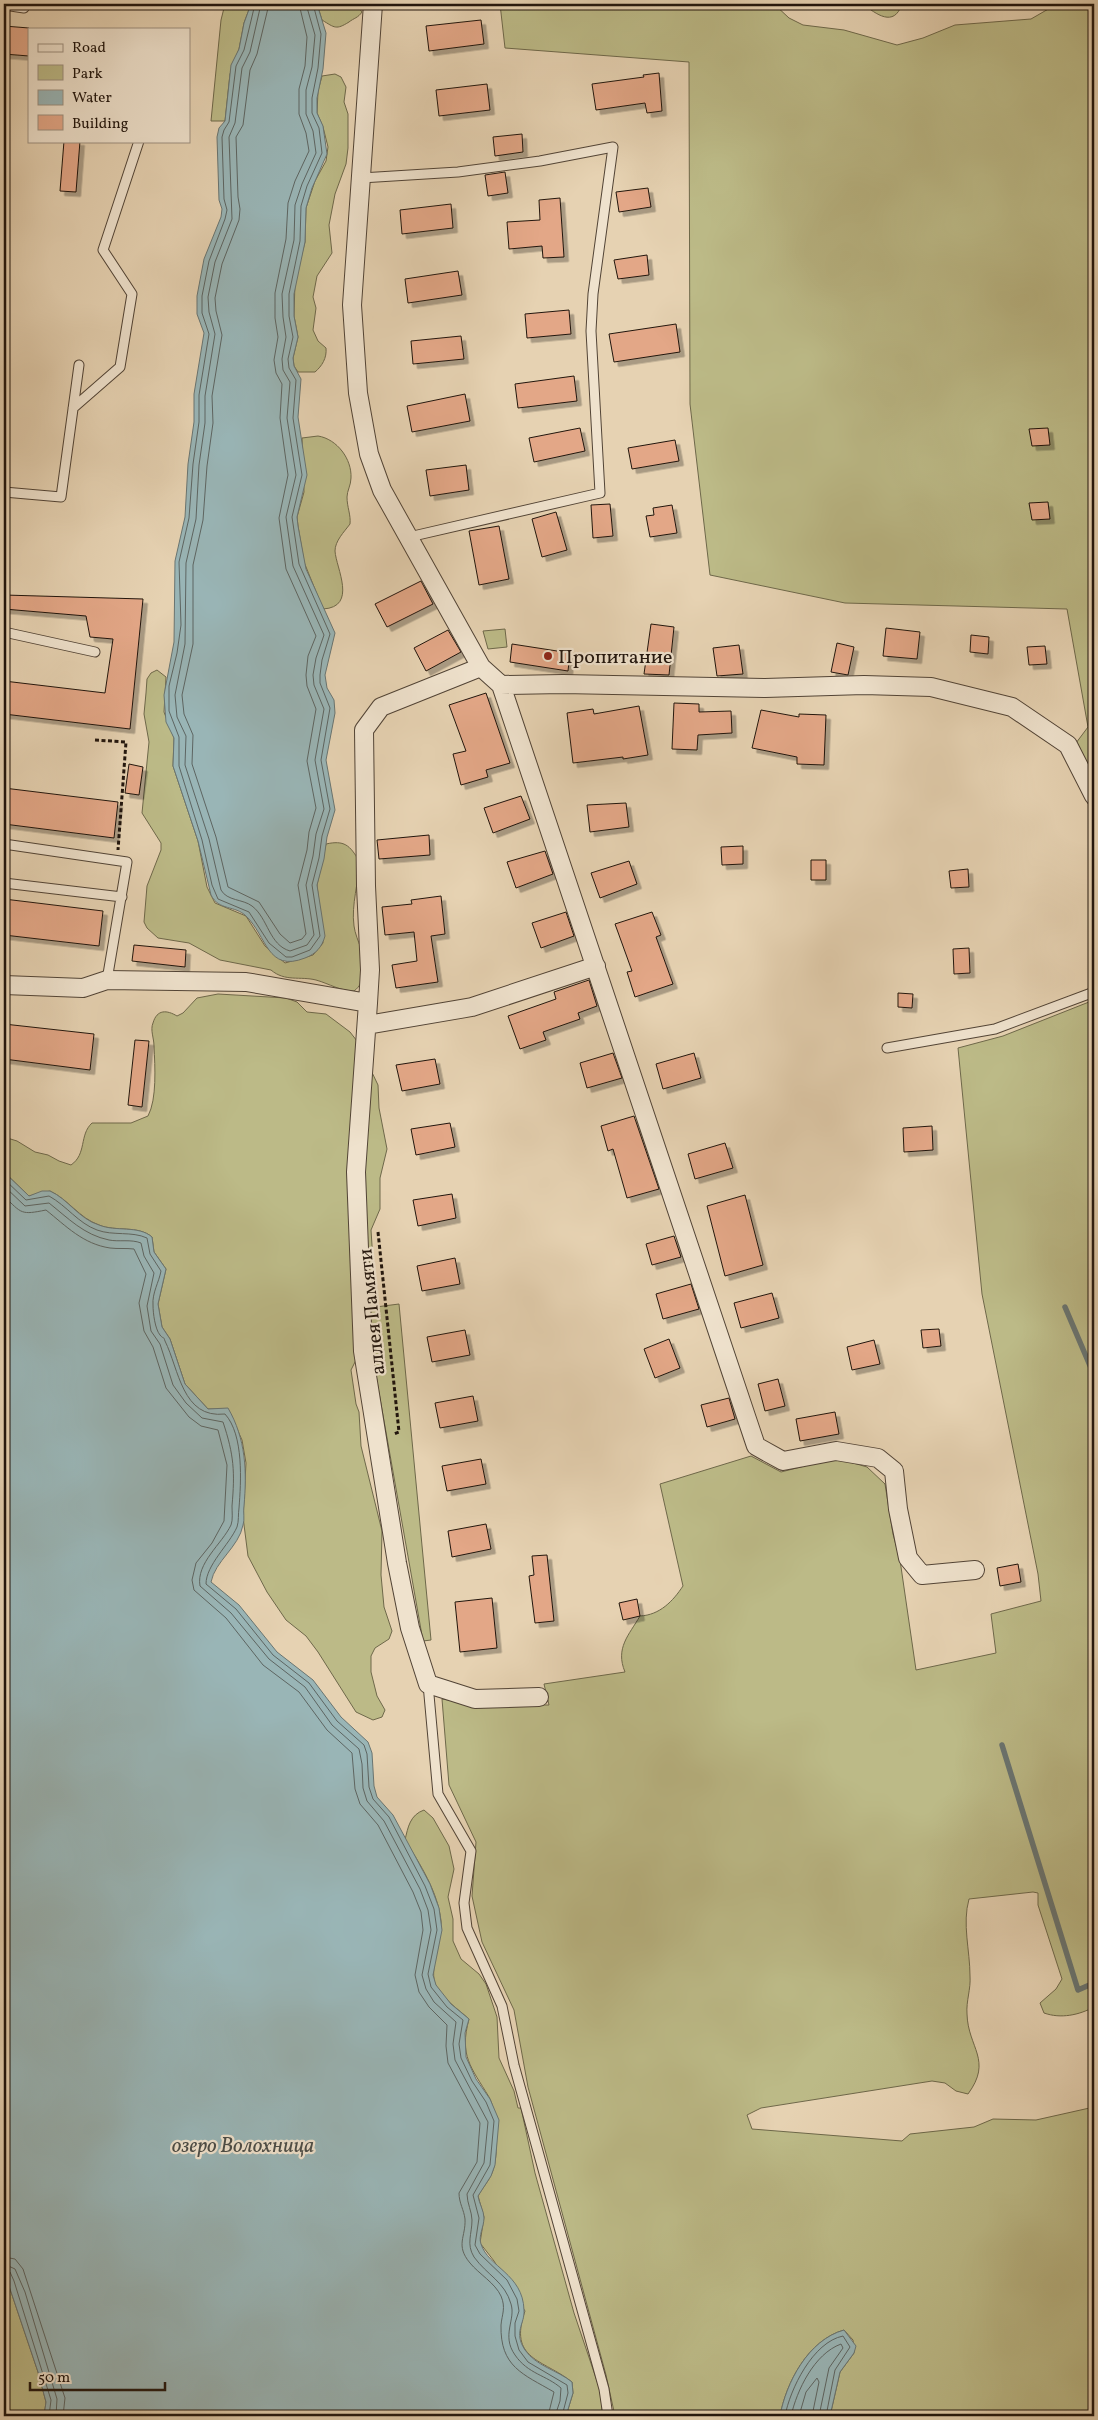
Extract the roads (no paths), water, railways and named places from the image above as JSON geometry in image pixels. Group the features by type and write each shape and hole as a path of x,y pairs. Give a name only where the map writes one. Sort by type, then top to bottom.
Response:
{"street":[{"path":"373,4 352,305 358,393 370,454 382,490 481,667 501,686 756,1446 783,1461 836,1451 878,1458 894,1471 898,1509 908,1558 922,1575 975,1570"},
{"path":"481,667 381,707 364,730 366,886 370,970 356,1172 363,1351 397,1563 410,1628 428,1684 475,1699 539,1697"},
{"path":"501,686 563,684 765,688 864,685 931,687 1012,707 1068,745 1094,796"},
{"path":"367,1025 472,1007 596,966"},
{"path":"4,985 83,988 107,980 246,982 368,1003"}],"lane":[{"path":"4,6 24,8"},
{"path":"73,408 120,367 132,294 103,250 139,142"},
{"path":"361,178 467,171 540,161 613,147 593,294 591,331 600,493 409,536"},
{"path":"4,492 62,497 78,365"},
{"path":"4,632 95,652"},
{"path":"4,844 127,862 107,980"},
{"path":"4,883 122,897"},
{"path":"887,1048 995,1029 1094,992"},
{"path":"428,1684 438,1794 471,1851 464,1903 467,1928 502,2006 514,2065 604,2388 608,2416"}],"water":[{"path":"251,4 317,4 326,33 323,69 317,98 317,113 323,126 327,154 312,188 306,208 305,242 294,294 294,316 298,337 293,358 294,366 301,379 298,417 307,475 297,517 298,526 306,569 335,633 325,675 327,688 334,700 335,713 326,760 335,810 317,885 325,936 322,944 315,952 305,958 292,961 283,961 275,957 246,916 237,910 218,903 211,895 198,841 173,766 174,738 166,722 164,695 174,642 175,561 185,517 188,464 194,422 194,394 204,333 197,314 197,296 204,259 221,217 222,209 219,200 217,137 219,128 225,121 231,65 239,49 244,23"},
{"name":"озеро Волохница","path":"4,1172 29,1196 42,1191 50,1191 92,1222 106,1227 140,1231 152,1237 154,1252 166,1269 158,1304 162,1327 170,1339 185,1384 208,1409 228,1408 239,1432 242,1444 245,1468 244,1523 241,1533 217,1567 211,1582 239,1605 277,1652 313,1680 341,1717 368,1742 372,1753 374,1786 377,1797 393,1815 430,1884 439,1908 442,1930 433,1975 436,1985 451,2004 469,2019 465,2033 466,2057 476,2079 490,2099 499,2120 495,2165 491,2176 478,2196 484,2218 480,2238 481,2244 485,2252 512,2279 518,2288 524,2310 520,2338 525,2350 535,2360 572,2382 573,2393 566,2416 44,2416 46,2402 38,2372 4,2271"},
{"path":"844,2330 856,2346 854,2353 840,2372 830,2416 780,2416 787,2390 801,2364 820,2343 831,2335"}],"waterway":[{"path":"1065,1307 1094,1375"},
{"path":"1092,1649 1094,1656"},
{"path":"1002,1745 1078,1990 1094,1983"}],"place":[{"name":"Пропитание","path":"548,656"}]}
